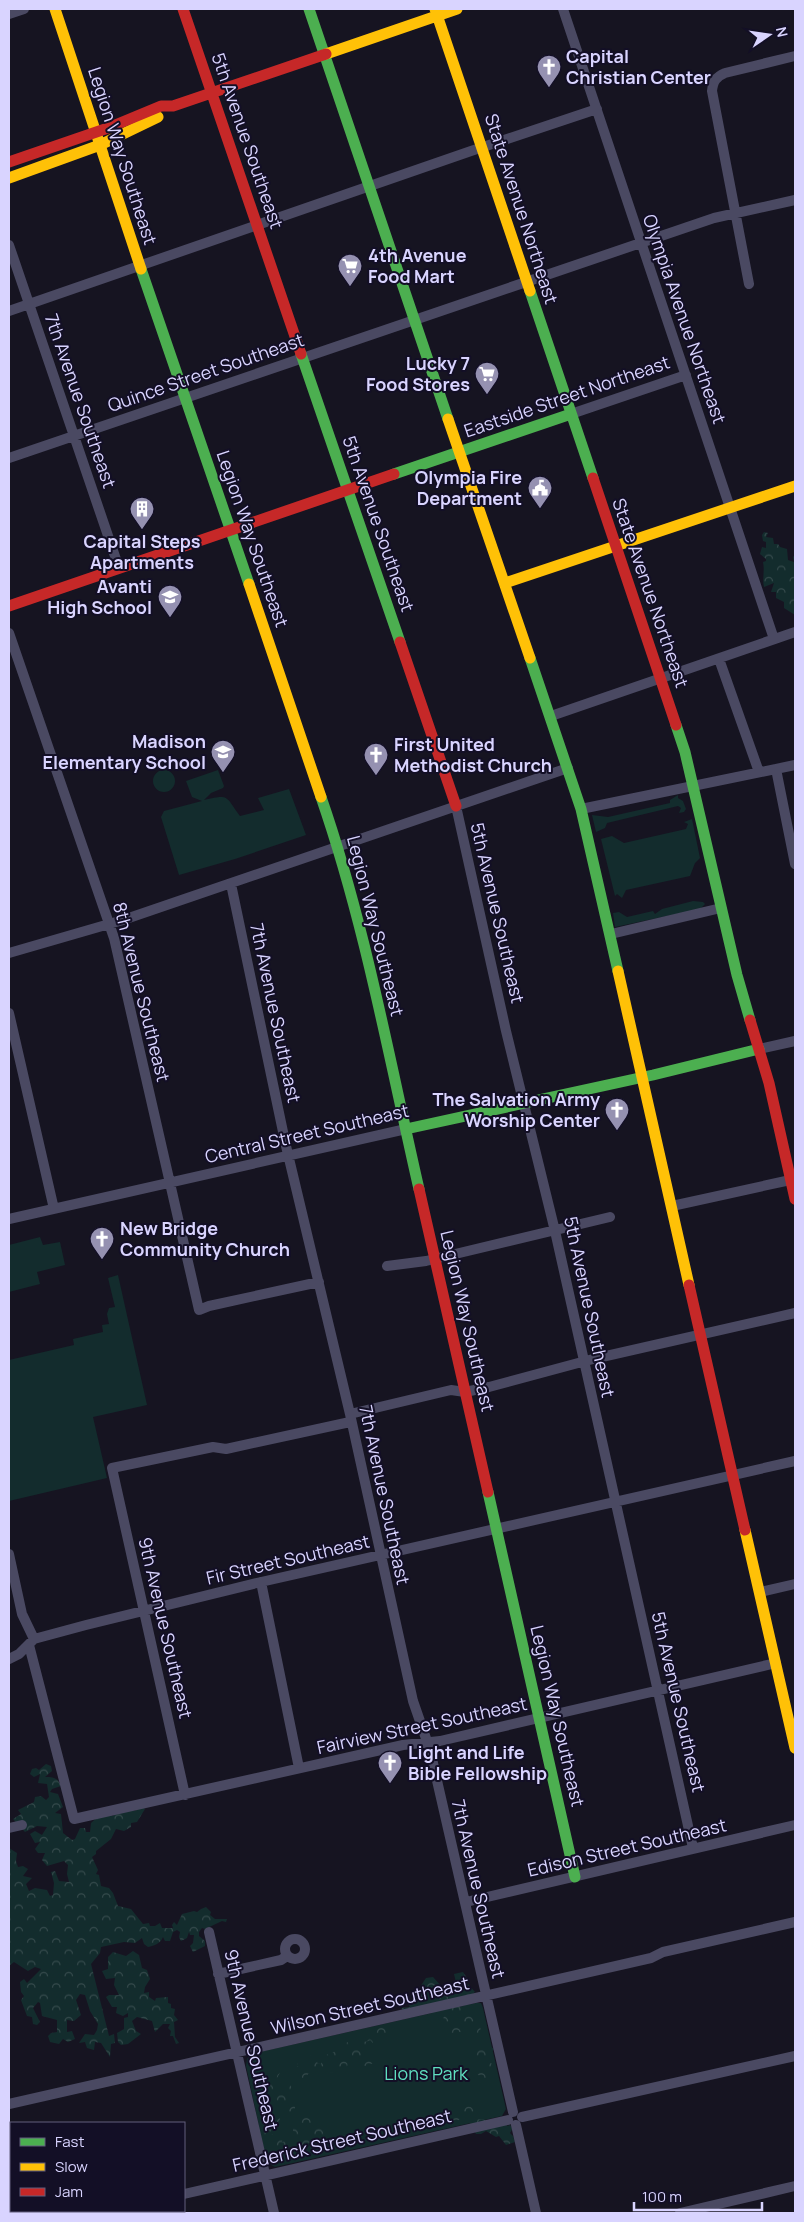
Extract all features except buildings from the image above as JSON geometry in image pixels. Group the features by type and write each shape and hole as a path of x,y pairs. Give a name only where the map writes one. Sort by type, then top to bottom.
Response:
{"street":[{"path":"9,14 24,9"},
{"name":"Legion Way Southeast","path":"55,9 140,266 339,847 351,890 498,1529 575,1876"},
{"name":"5th Avenue Southeast","path":"183,9 456,806 504,1024 555,1231 693,1848"},
{"path":"310,9 581,809 795,1748"},
{"path":"9,178 100,145 164,114 174,106 324,54 436,12 457,9"},
{"name":"Olympia Avenue Northeast","path":"564,9 774,639"},
{"name":"State Avenue Northeast","path":"436,12 617,546 694,787 742,996 759,1049 793,1179 795,1198"},
{"path":"749,284 712,84 717,77 770,61 795,56"},
{"path":"9,162 96,132 161,106 174,106"},
{"path":"9,311 257,224 597,109"},
{"name":"Quince Street Southeast","path":"9,458 714,218 795,200"},
{"name":"7th Avenue Southeast","path":"9,245 119,568"},
{"name":"Eastside Street Northeast","path":"9,606 686,375"},
{"path":"505,582 795,486"},
{"path":"551,716 795,632"},
{"name":"8th Avenue Southeast","path":"9,633 110,924 199,1310 209,1306 319,1282"},
{"path":"719,658 760,772"},
{"path":"581,809 795,765"},
{"path":"9,953 110,924 231,884 568,768"},
{"path":"776,769 795,864"},
{"name":"7th Avenue Southeast","path":"231,884 286,1146 290,1156 319,1282 413,1701 428,1742 536,2213"},
{"path":"611,934 721,908"},
{"path":"9,1013 54,1209"},
{"path":"759,1049 795,1041"},
{"name":"Central Street Southeast","path":"9,1219 643,1077 759,1049"},
{"path":"672,1206 793,1179"},
{"path":"387,1266 435,1259 610,1217"},
{"path":"350,1418 451,1390 465,1392 525,1379 583,1362 795,1313"},
{"name":"9th Avenue Southeast","path":"186,1795 112,1468 213,1447 232,1448 350,1418"},
{"name":"Fir Street Southeast","path":"9,1659 31,1642 145,1610 795,1460"},
{"path":"9,1554 22,1614 31,1642"},
{"path":"261,1582 299,1768"},
{"path":"760,1592 795,1584"},
{"name":"Fairview Street Southeast","path":"31,1642 32,1659 74,1819 414,1743 440,1741 776,1663"},
{"path":"9,1828 22,1825"},
{"name":"Edison Street Southeast","path":"466,1902 795,1825"},
{"name":"Wilson Street Southeast","path":"9,2104 651,1958 663,1952 795,1922"},
{"name":"9th Avenue Southeast","path":"208,1932 238,2053 274,2213"},
{"path":"218,1974 281,1960 288,1956"},
{"name":"Frederick Street Southeast","path":"185,2194 795,2056"},
{"path":"680,2213 795,2186"}],"green space":[{"path":"764,532 768,533 766,537 773,538 774,544 787,549 788,560 794,562 793,557 795,555 795,615 784,608 784,602 776,598 776,592 771,592 774,583 764,587 763,562 766,559 760,554 762,547 766,548 766,542 763,541 762,535"},
{"path":"160,770 168,770 175,777 175,785 168,792 160,792 153,785 153,777"},
{"path":"218,770 224,786 211,793 204,800 218,797 226,798 240,816 264,810 258,798 289,789 306,835 235,859 179,875 161,817 164,811 202,801 192,797 186,781"},
{"path":"678,795 686,809 684,812 679,813 681,808 678,806 607,823 605,828 596,832 592,815 608,817 670,803 670,800"},
{"path":"692,819 700,858 695,863 690,876 626,890 622,898 617,894 615,896 601,839 612,836 624,843 686,829 688,824 684,822"},
{"path":"693,901 705,904 700,909 615,927 613,913 619,912 627,917 653,911 655,914 662,909"},
{"path":"40,1237 43,1245 60,1242 65,1265 37,1272 40,1284 9,1292 9,1245"},
{"path":"118,1275 147,1405 93,1417 107,1478 9,1501 9,1360 74,1345 73,1339 103,1332 102,1325 109,1324 107,1314 109,1308 115,1307 108,1278"},
{"path":"46,1764 51,1766 52,1771 45,1777 55,1778 61,1786 52,1789 50,1792 58,1794 63,1807 55,1813 61,1814 63,1833 72,1840 75,1839 80,1828 85,1828 86,1832 90,1832 91,1823 104,1811 113,1816 116,1812 122,1813 131,1809 134,1811 143,1807 145,1809 137,1822 131,1823 131,1827 124,1831 116,1829 111,1839 96,1851 96,1854 92,1857 98,1870 96,1874 99,1875 101,1886 109,1888 118,1906 131,1909 143,1924 149,1923 150,1926 155,1926 160,1923 162,1928 173,1928 172,1925 174,1922 177,1925 182,1914 197,1912 206,1907 211,1912 210,1915 215,1919 227,1919 226,1922 222,1921 205,1929 202,1928 199,1936 205,1941 205,1946 193,1952 190,1946 193,1943 194,1935 190,1935 189,1932 187,1938 181,1941 179,1937 180,1932 177,1930 173,1932 170,1941 165,1941 163,1937 159,1943 150,1947 144,1944 142,1938 135,1943 124,1942 101,1947 100,1953 91,1964 109,2036 114,2034 115,2043 111,2044 110,2057 101,2043 95,2042 94,2050 87,2048 85,2042 79,2043 85,2034 94,2035 98,2024 90,2011 85,1995 80,1994 76,2000 81,2015 74,2021 67,2020 67,2032 72,2031 75,2039 68,2042 63,2039 59,2044 50,2042 48,2036 51,2033 57,2032 57,2020 42,2016 40,2003 38,2002 33,2008 40,2022 37,2025 33,2024 32,2017 27,2016 21,2000 24,1996 21,1992 20,1982 24,1979 27,1983 41,1969 35,1967 28,1971 14,1962 9,1966 9,1848 17,1853 16,1861 18,1867 23,1866 28,1869 23,1876 32,1878 26,1884 29,1891 35,1888 47,1890 50,1896 53,1895 54,1883 51,1872 55,1871 59,1881 69,1882 67,1874 68,1865 64,1861 47,1866 42,1860 45,1853 38,1853 35,1849 40,1842 35,1843 30,1834 35,1831 42,1835 47,1827 37,1826 25,1832 13,1819 21,1814 18,1810 34,1802 35,1797 41,1796 46,1800 49,1797 47,1784 38,1783 40,1774 34,1777 30,1774 32,1769 36,1768 39,1770"},
{"path":"133,1951 139,1955 142,1968 147,1970 150,1979 144,1993 149,1992 149,1997 155,2001 156,1998 168,1997 168,2003 171,2004 171,2008 175,2009 174,2015 178,2020 174,2022 175,2037 179,2043 176,2044 173,2036 170,2036 171,2031 168,2028 170,2024 163,2024 155,2032 152,2021 137,2017 132,2021 136,2031 141,2034 128,2044 121,2045 118,2042 117,2033 124,2029 124,2018 128,2017 128,2013 123,2016 116,2013 117,2007 112,2007 106,1997 109,1995 119,1995 114,1985 115,1978 106,1979 102,1971 108,1969 108,1957 113,1952 126,1956"},
{"path":"463,1972 467,1978 461,1984 461,1987 466,1982 475,1992 459,2005 463,2010 465,2004 472,2005 477,2011 476,2018 481,2024 480,2033 459,2032 453,2035 448,2032 443,2019 445,2014 403,2010 401,2008 410,2007 408,2004 419,1995 420,1987 426,1978 433,1977 442,1987 447,1985 452,1993 458,1990 454,1974"},
{"name":"Lions Park","path":"481,2003 483,2008 506,2109 502,2116 275,2167 267,2163 246,2066 247,2059 251,2054"},
{"path":"392,2024 399,2027 400,2032 397,2035 392,2032 386,2037 377,2038 373,2043 370,2040 366,2044 368,2055 373,2054 374,2063 365,2066 362,2064 354,2066 350,2062 352,2055 344,2044 350,2041 350,2046 353,2048 357,2045 354,2039 358,2035 366,2042 369,2039 367,2032 384,2026 387,2030"},
{"path":"480,2045 489,2045 494,2049 486,2058 492,2064 492,2072 488,2078 482,2078 476,2073 478,2062 483,2059 476,2056 476,2049"},
{"path":"339,2051 346,2054 348,2064 346,2070 338,2076 335,2073 324,2072 308,2074 307,2078 302,2078 299,2072 296,2071 296,2067 300,2065 297,2064 299,2061 304,2061 315,2052 320,2058 317,2063 321,2064 322,2053 325,2052 330,2057 333,2052"},
{"path":"263,2068 281,2071 277,2078 282,2081 285,2079 288,2082 294,2097 295,2109 287,2117 283,2114 279,2125 271,2129 271,2134 278,2135 280,2129 283,2137 282,2142 286,2141 288,2137 293,2135 293,2123 306,2116 317,2119 317,2124 322,2125 325,2131 331,2130 327,2137 320,2138 312,2145 309,2143 303,2148 299,2148 294,2144 291,2149 295,2155 292,2160 283,2163 273,2154 268,2141 270,2138 262,2141 258,2127 267,2123 272,2126 270,2118 279,2113 271,2102 269,2093 267,2099 263,2101 257,2091 256,2078 261,2078 260,2074"},
{"path":"467,2106 475,2108 475,2117 473,2119 510,2125 513,2128 510,2133 515,2142 506,2145 499,2136 496,2137 486,2131 476,2134 469,2121 460,2119 454,2123 448,2123 445,2116 447,2111 452,2109 461,2113"}],"traffic: fast":[{"path":"309,9 448,419"},
{"path":"141,269 249,584"},
{"path":"530,291 593,478"},
{"path":"301,354 400,642"},
{"path":"394,474 571,414"},
{"path":"530,658 581,809 618,971"},
{"path":"676,725 685,752 737,975 750,1020"},
{"path":"321,797 351,893 419,1189"},
{"path":"406,1129 653,1075 759,1049"},
{"path":"488,1492 575,1877"}],"traffic: slow":[{"path":"55,9 141,269"},
{"path":"435,9 530,291"},
{"path":"326,54 457,9"},
{"path":"9,178 100,145 158,117"},
{"path":"448,419 530,658"},
{"path":"505,583 795,486"},
{"path":"249,584 321,797"},
{"path":"618,971 689,1285"},
{"path":"745,1530 795,1748"}],"traffic: jam":[{"path":"183,9 301,354"},
{"path":"9,162 108,128 161,106 173,106 326,54"},
{"path":"9,606 394,474"},
{"path":"593,478 676,725"},
{"path":"400,642 456,806"},
{"path":"750,1020 769,1083 795,1199"},
{"path":"419,1189 488,1492"},
{"path":"689,1285 745,1530"}],"place":[{"name":"Capital Christian Center","path":"549,88"},
{"name":"4th Avenue Food Mart","path":"350,287"},
{"name":"Lucky 7 Food Stores","path":"487,395"},
{"name":"Olympia Fire Department","path":"540,509"},
{"name":"Capital Steps Apartments","path":"142,530"},
{"name":"Avanti High School","path":"170,618"},
{"name":"Madison Elementary School","path":"223,773"},
{"name":"First United Methodist Church","path":"376,776"},
{"name":"The Salvation Army Worship Center","path":"617,1131"},
{"name":"New Bridge Community Church","path":"102,1260"},
{"name":"Light and Life Bible Fellowship","path":"390,1784"}]}
